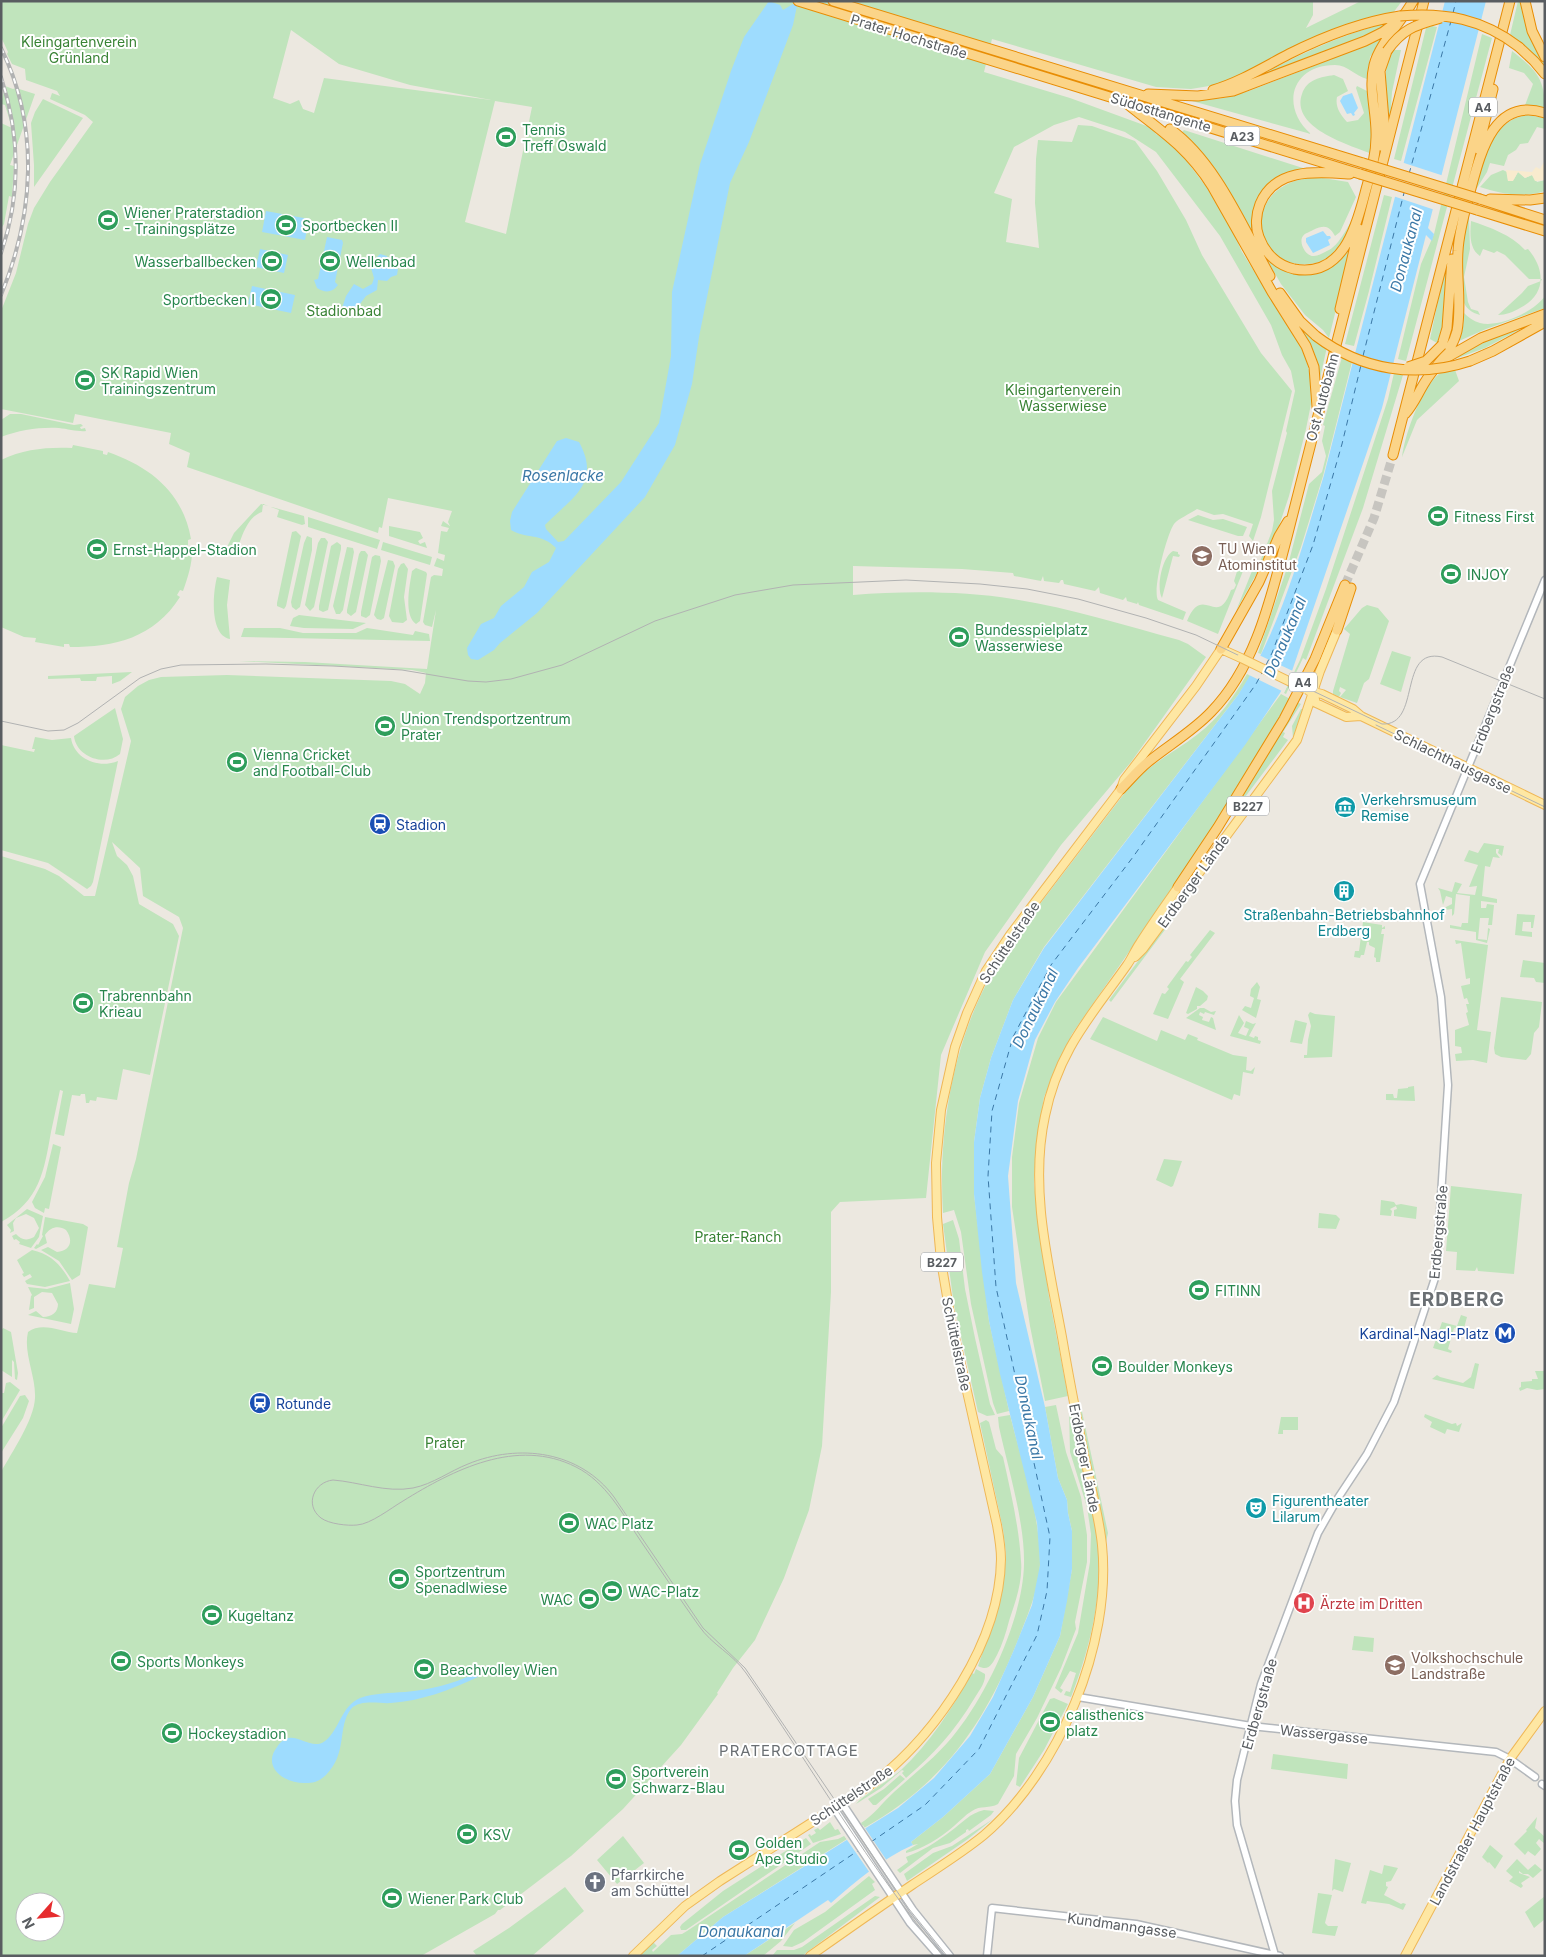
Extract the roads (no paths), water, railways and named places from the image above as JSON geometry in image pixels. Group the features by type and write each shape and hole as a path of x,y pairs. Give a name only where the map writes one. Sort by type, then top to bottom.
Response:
{"highway":[{"name":"Prater Hochstraße","path":"798,1 990,61"},
{"name":"Prater Hochstraße","path":"833,1 994,51"},
{"path":"1360,174 1305,173 1286,178 1270,189 1261,202 1256,226 1260,241 1270,256 1279,263 1292,268 1311,269 1329,263 1338,255 1348,241 1358,219 1375,158 1376,134 1372,75 1374,62 1380,48 1414,1"},
{"name":"Ost Autobahn","path":"1121,789 1142,766 1211,712 1238,676 1264,616 1293,512 1424,1"},
{"path":"1398,370 1426,361 1442,345 1447,328 1451,269 1456,234 1487,115 1512,1"},
{"name":"A4","path":"1392,455 1512,1"},
{"path":"1525,1 1532,31 1545,56"},
{"path":"1188,95 1233,83 1334,33 1383,19 1414,15 1449,16 1481,24 1518,46 1545,74"},
{"path":"1133,93 1198,96 1222,93 1256,83 1370,39 1404,16"},
{"path":"1337,340 1335,330 1382,138 1384,120 1379,78 1381,64 1387,51 1400,35 1412,27 1449,16"},
{"name":"Südosttangente","path":"994,51 1480,199"},
{"name":"Südosttangente","path":"990,61 1360,174"},
{"path":"1122,100 1161,122 1196,151 1219,183 1284,300 1300,321 1316,336 1336,350 1357,360 1378,366 1398,370 1433,370 1470,361 1545,322"},
{"path":"1122,100 1183,147 1203,170 1306,346 1314,367 1317,417"},
{"path":"1403,416 1412,406 1426,380 1444,359 1457,329 1459,237 1481,152 1493,129 1506,117 1526,110 1545,113"},
{"name":"A23","path":"1360,174 1545,231"},
{"path":"1480,199 1530,200 1545,198"},
{"name":"A23","path":"1480,199 1545,220"},
{"path":"1444,359 1481,338 1545,314"},
{"path":"1221,649 1259,582 1279,536 1293,512"},
{"name":"A4","path":"1178,887 1218,827 1284,719 1315,659 1348,586 1336,630"}],"main road":[{"name":"Erdberger Lände","path":"1128,963 1143,949 1292,747 1299,735 1309,691 1336,630"},
{"name":"Schlachthausgasse","path":"1221,649 1309,691 1316,703 1346,717 1360,716 1545,806"},
{"name":"Schüttelstraße","path":"632,1956 685,1906 757,1856 876,1782 894,1767 929,1730 958,1690 969,1670 990,1618 998,1586 1001,1559 997,1525 951,1320 936,1217 936,1164 941,1110 955,1047 967,1013 986,971 1010,934 1121,789 1124,780 1192,692 1221,649"},
{"name":"Erdberger Lände","path":"893,1898 983,1835 1011,1807 1041,1767 1078,1697 1094,1646 1102,1580 1102,1547 1074,1404 1049,1260 1039,1194 1039,1160 1045,1114 1063,1059 1092,1011 1128,963 1178,887"},
{"name":"Landstraßer Hauptstraße","path":"1405,1956 1510,1759 1545,1711"},
{"name":"B227","path":"810,1956 893,1898"}],"street":[{"name":"Erdbergstraße","path":"1278,1955 1237,1825 1236,1792 1261,1684 1318,1534 1338,1498 1367,1454 1394,1402 1436,1275 1448,1085 1442,998 1420,884 1457,798 1545,580"},
{"name":"Wassergasse","path":"1078,1697 1251,1726 1496,1752 1510,1759 1535,1777"},
{"path":"842,1803 901,1892 950,1956"},
{"path":"834,1808 910,1923 939,1956"},
{"name":"Kundmanngasse","path":"987,1956 992,1908 1136,1924 1278,1955"}],"water":[{"name":"Rosenlacke","path":"769,1 780,5 783,10 798,1 793,25 749,142 730,183 699,337 692,384 675,445 645,497 537,613 494,650 478,660 471,659 467,648 481,624 494,618 501,606 524,587 532,572 549,562 556,548 551,543 540,538 511,530 510,521 512,512 557,441 566,438 579,442 587,469 585,480 580,489 545,525 546,529 558,542 564,541 621,482 659,423 671,356 672,292 700,164 744,37"},
{"name":"Donaukanal","path":"1445,1 1486,1 1428,228 1434,234 1432,241 1426,235 1382,408 1292,671 1280,693 1245,745 1078,968 1055,1002 1035,1040 1018,1101 1008,1176 1016,1283 1045,1407 1058,1478 1067,1500 1072,1531 1072,1569 1060,1636 1033,1697 990,1774 943,1817 911,1842 913,1845 880,1863 831,1903 828,1900 744,1956 677,1956 723,1917 898,1808 934,1778 970,1736 993,1697 1032,1605 1040,1565 1037,1523 1000,1374 989,1321 974,1194 974,1142 980,1098 991,1058 1013,1000 1044,948 1238,695 1253,670 1278,616 1298,560 1324,475"},
{"path":"1352,93 1358,108 1353,116 1351,113 1347,114 1340,101 1343,96"},
{"name":"Sportbecken II","path":"266,211 309,219 305,240 262,232"},
{"path":"1323,231 1331,238 1328,240 1330,245 1313,253 1306,242 1306,238"},
{"name":"Wellenbad","path":"327,237 342,240 343,243 335,282 338,285 333,290 323,291 317,288 314,280 318,279"},
{"name":"Wasserballbecken","path":"260,249 288,255 284,273 256,267"},
{"path":"380,254 387,256 391,266 398,269 397,275 387,281 378,280 377,290 366,296 360,304 357,314 352,313 353,309 351,308 348,311 344,311 342,308 346,296 354,284 363,289 372,284 374,278 371,268 377,265 375,259"},
{"name":"Sportbecken I","path":"252,286 295,295 291,313 248,304"},
{"path":"474,1674 478,1677 424,1697 402,1702 365,1703 355,1706 351,1709 344,1724 340,1749 333,1767 319,1780 298,1783 284,1778 274,1768 272,1762 273,1755 282,1741 295,1738 320,1744 330,1736 349,1706 360,1698 377,1694 432,1688 458,1681"}],"tunnel":[{"path":"1345,585 1374,518 1393,455"}],"tram line":[{"path":"1,721 48,731 64,730 78,723 140,678 161,669 181,665 266,664 333,666 402,670 468,681 486,682 511,679 562,665 655,621 735,595 793,585 906,580 1027,589 1078,599 1146,618 1196,635 1382,724 1394,721 1402,713 1414,674 1419,664 1428,657 1442,657 1545,699"},
{"path":"1376,725 1545,807"},
{"path":"943,1956 890,1888 741,1666 704,1633 613,1499 587,1473 554,1459 531,1455 509,1456 486,1461 443,1478 368,1522 353,1525 334,1523 321,1518 313,1507 312,1501 316,1489 326,1482 333,1480 383,1488 413,1488 428,1484 468,1464 508,1454 528,1453 547,1455 584,1469 614,1497 703,1628 745,1668 909,1909 947,1956"}],"railway":[{"path":"1,48 14,78 22,109 27,140 28,171 26,203 20,234 12,265 1,295"},
{"path":"1,77 12,121 16,165 12,209 1,253"}],"place":[{"name":"Tennis Treff Oswald","path":"506,137"},
{"name":"Wiener Praterstadion - Trainingsplätze","path":"108,220"},
{"name":"Sportbecken II","path":"286,225"},
{"name":"Wasserballbecken","path":"272,261"},
{"name":"Wellenbad","path":"330,261"},
{"name":"Sportbecken I","path":"271,299"},
{"name":"SK Rapid Wien Trainingszentrum","path":"85,380"},
{"name":"Fitness First","path":"1438,516"},
{"name":"Ernst-Happel-Stadion","path":"97,549"},
{"name":"TU Wien Atominstitut","path":"1202,556"},
{"name":"INJOY","path":"1451,574"},
{"name":"Bundesspielplatz Wasserwiese","path":"959,637"},
{"name":"Union Trendsportzentrum Prater","path":"385,726"},
{"name":"Vienna Cricket and Football-Club","path":"237,762"},
{"name":"Verkehrsmuseum Remise","path":"1345,807"},
{"name":"Stadion","path":"380,824"},
{"name":"Straßenbahn-Betriebsbahnhof Erdberg","path":"1344,891"},
{"name":"Trabrennbahn Krieau","path":"83,1003"},
{"name":"FITINN","path":"1199,1290"},
{"name":"Kardinal-Nagl-Platz","path":"1505,1333"},
{"name":"Boulder Monkeys","path":"1102,1366"},
{"name":"Rotunde","path":"260,1403"},
{"name":"Figurentheater Lilarum","path":"1256,1508"},
{"name":"WAC Platz","path":"569,1523"},
{"name":"Sportzentrum Spenadlwiese","path":"399,1579"},
{"name":"WAC-Platz","path":"612,1591"},
{"name":"WAC","path":"589,1599"},
{"name":"Ärzte im Dritten","path":"1304,1603"},
{"name":"Kugeltanz","path":"212,1615"},
{"name":"Sports Monkeys","path":"121,1661"},
{"name":"Volkshochschule Landstraße","path":"1395,1665"},
{"name":"Beachvolley Wien","path":"424,1669"},
{"name":"calisthenics platz","path":"1050,1722"},
{"name":"Hockeystadion","path":"172,1733"},
{"name":"Sportverein Schwarz-Blau","path":"616,1779"},
{"name":"KSV","path":"467,1834"},
{"name":"Golden Ape Studio","path":"739,1850"},
{"name":"Pfarrkirche am Schüttel","path":"595,1882"},
{"name":"Wiener Park Club","path":"392,1898"}],"district":[{"name":"ERDBERG","path":"1457,1299"},
{"name":"PRATERCOTTAGE","path":"789,1750"}],"park label":[{"name":"Kleingartenverein Grünland","path":"79,49"},
{"name":"Stadionbad","path":"344,310"},
{"name":"Kleingartenverein Wasserwiese","path":"1063,398"},
{"name":"Prater-Ranch","path":"738,1236"},
{"name":"Prater","path":"445,1442"}]}
